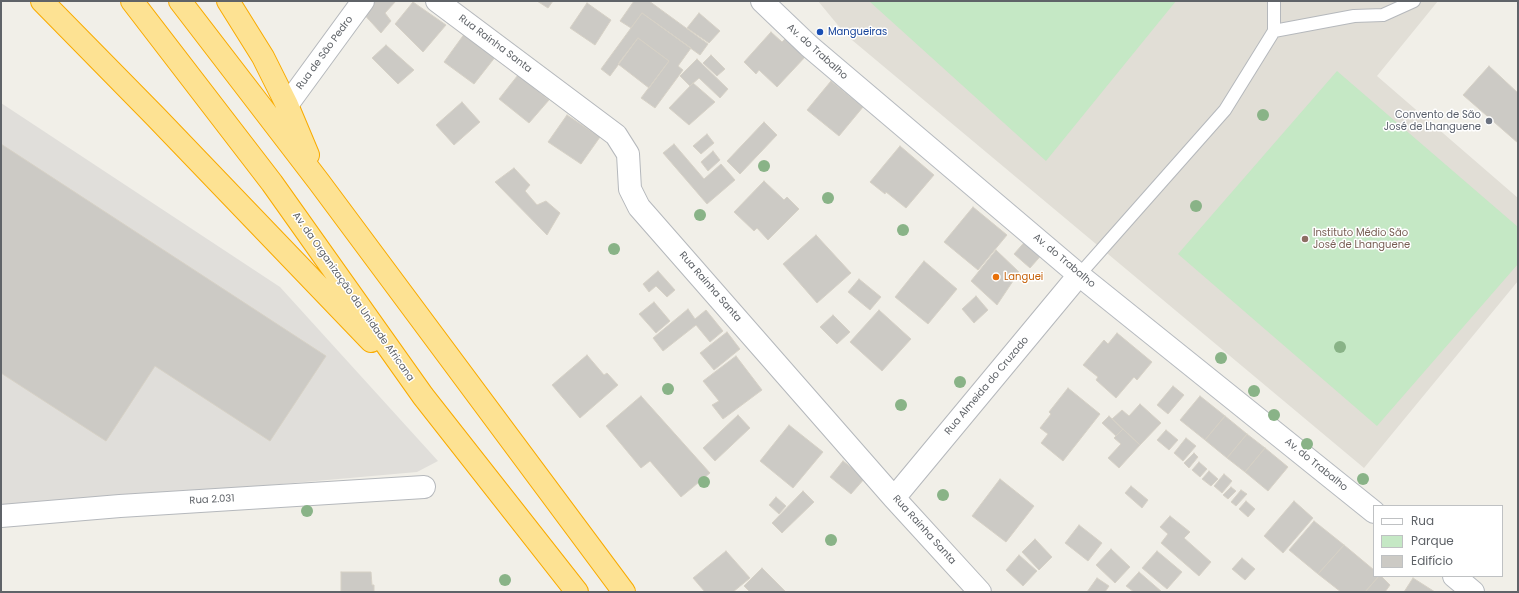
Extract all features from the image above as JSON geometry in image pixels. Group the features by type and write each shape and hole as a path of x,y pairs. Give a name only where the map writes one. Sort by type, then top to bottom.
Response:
{"highway":[{"path":"42,1 150,110 423,396"},
{"name":"Av. da Organização da Unidade Africana","path":"132,1 272,183 423,396 577,592"},
{"path":"180,1 319,182 624,592"},
{"path":"228,1 262,57 287,105 319,182"}],"street":[{"name":"Rua de São Pedro","path":"287,105 363,1"},
{"name":"Rua Rainha Santa","path":"437,1 616,135 628,154 630,189 639,207 894,498 980,592"},
{"name":"Av. do Trabalho","path":"762,1 809,46 1079,275 1373,511"},
{"name":"Rua Almeida do Cruzado","path":"894,498 1079,275"},
{"name":"Rua 2.031","path":"1,516 120,506 424,487"},
{"path":"1455,577 1473,592"}],"lane":[{"path":"1079,275 1224,110 1274,31 1274,1"},
{"path":"1274,31 1354,16 1383,16 1414,1"}],"shaded area":[{"name":"Instituto Médio São José de Lhanguene","path":"818,1 1438,1 1377,76 1518,198 1518,281 1364,468 846,35"},
{"path":"1,103 280,287 438,461 417,472 1,509"}],"green space":[{"path":"869,1 1176,1 1046,161"},
{"path":"1337,71 1518,227 1518,264 1377,426 1178,254"}],"building":[{"path":"369,1 396,1 385,13 391,21 381,33 360,10"},
{"path":"537,1 553,1 548,8"},
{"path":"634,1 649,1 708,44 700,55 642,13 631,28 620,21"},
{"path":"413,2 446,25 423,52 395,24"},
{"path":"587,3 611,20 595,45 570,28"},
{"path":"642,13 691,48 678,66 683,70 655,108 641,98 669,61 638,38 610,76 601,69"},
{"path":"699,13 720,31 709,43 687,28"},
{"path":"771,32 782,42 786,38 806,56 777,87 759,70 756,74 744,62"},
{"path":"465,33 496,56 474,84 444,62"},
{"path":"638,38 669,61 649,88 618,64"},
{"path":"386,45 414,70 398,84 372,58"},
{"path":"711,55 725,69 717,76 703,63"},
{"path":"697,59 728,89 720,98 699,78 690,86 680,76"},
{"path":"1489,66 1518,93 1518,143 1463,95"},
{"path":"518,75 549,100 529,123 499,99"},
{"path":"831,81 863,107 839,136 807,110"},
{"path":"693,83 715,102 689,125 669,108"},
{"path":"462,102 480,122 454,145 436,125"},
{"path":"567,115 600,137 581,164 548,142"},
{"path":"764,122 777,135 740,174 727,161"},
{"path":"707,134 714,143 701,154 693,146"},
{"path":"1,144 326,356 270,441 155,366 106,441 1,373"},
{"path":"674,144 704,179 721,164 735,180 707,204 663,153"},
{"path":"900,146 934,175 906,208 886,192 885,194 870,182"},
{"path":"713,151 720,160 708,171 701,162"},
{"path":"514,168 530,185 525,191 537,205 546,201 560,213 547,235 495,182"},
{"path":"764,181 784,200 787,197 799,209 768,240 757,228 754,231 734,212"},
{"path":"973,207 1007,235 978,270 944,242"},
{"path":"816,235 851,273 817,303 783,264"},
{"path":"1029,237 1045,251 1030,268 1014,254"},
{"path":"996,250 1019,272 997,305 971,281"},
{"path":"924,261 957,289 928,324 895,297"},
{"path":"658,271 675,290 667,297 656,286 649,292 643,284"},
{"path":"859,279 881,297 870,310 848,292"},
{"path":"976,296 988,310 974,323 962,309"},
{"path":"654,302 670,321 656,333 639,314"},
{"path":"688,309 695,319 706,310 723,331 710,342 696,325 663,351 653,338"},
{"path":"879,310 911,339 882,371 850,342"},
{"path":"833,315 850,332 837,344 820,327"},
{"path":"727,332 740,349 714,370 700,353"},
{"path":"1117,333 1152,362 1137,380 1134,377 1116,398 1096,380 1098,377 1083,365 1104,340 1108,344"},
{"path":"587,355 604,375 607,373 618,385 580,418 552,385"},
{"path":"736,356 762,390 723,419 712,405 719,401 703,381"},
{"path":"1173,386 1184,395 1168,414 1157,405"},
{"path":"1068,388 1100,414 1063,461 1041,443 1048,434 1040,428 1051,414 1049,412"},
{"path":"641,396 710,473 681,497 650,461 641,468 606,426"},
{"path":"1200,396 1225,416 1205,440 1180,420"},
{"path":"1140,404 1161,423 1140,445 1112,419 1122,410 1129,416"},
{"path":"738,415 750,428 715,461 703,448"},
{"path":"1109,416 1123,429 1116,436 1102,423"},
{"path":"1225,416 1247,434 1227,458 1205,440"},
{"path":"789,425 823,452 793,488 760,461"},
{"path":"1123,429 1140,445 1119,468 1108,458 1121,444 1114,438"},
{"path":"1166,430 1178,440 1169,450 1157,440"},
{"path":"1247,434 1265,448 1245,472 1227,458"},
{"path":"1186,438 1196,446 1183,461 1174,453"},
{"path":"1265,448 1288,467 1268,491 1245,472"},
{"path":"1194,453 1198,457 1189,468 1184,463"},
{"path":"843,461 865,478 851,494 830,477"},
{"path":"1199,462 1207,469 1200,477 1192,470"},
{"path":"1209,471 1218,479 1211,486 1202,479"},
{"path":"1224,474 1232,481 1222,493 1214,486"},
{"path":"1000,479 1034,506 1006,542 972,516"},
{"path":"1131,486 1148,500 1142,508 1125,493"},
{"path":"1231,487 1236,491 1228,499 1223,495"},
{"path":"1241,490 1247,494 1236,506 1231,502"},
{"path":"803,491 814,502 782,533 772,523"},
{"path":"776,497 786,506 779,514 769,505"},
{"path":"1246,501 1255,509 1248,517 1239,509"},
{"path":"1294,501 1313,518 1283,553 1264,536"},
{"path":"1170,516 1190,532 1184,538 1211,562 1199,576 1161,543 1168,534 1160,527"},
{"path":"1314,521 1344,545 1318,574 1289,550"},
{"path":"1079,525 1102,543 1088,561 1065,543"},
{"path":"1035,539 1052,557 1039,570 1022,552"},
{"path":"1344,545 1373,569 1373,577 1378,577 1365,592 1341,592 1318,574"},
{"path":"1111,549 1130,567 1115,583 1096,565"},
{"path":"726,551 750,578 733,592 705,592 693,578"},
{"path":"1157,551 1182,572 1167,589 1142,568"},
{"path":"1019,555 1037,571 1023,586 1006,570"},
{"path":"1242,558 1255,569 1245,580 1232,569"},
{"path":"762,568 786,592 750,592 744,586"},
{"path":"341,572 371,572 374,592 341,591"},
{"path":"1139,572 1162,592 1134,592 1126,586"},
{"path":"1378,577 1382,577 1390,585 1385,592 1365,592"},
{"path":"1097,578 1109,586 1105,592 1087,592"},
{"path":"1413,578 1435,592 1404,592"}],"place":[{"name":"Mangueiras","path":"820,32"},
{"name":"Convento de São José de Lhanguene","path":"1489,121"},
{"name":"Instituto Médio São José de Lhanguene","path":"1305,239"},
{"name":"Languei","path":"996,277"}]}
